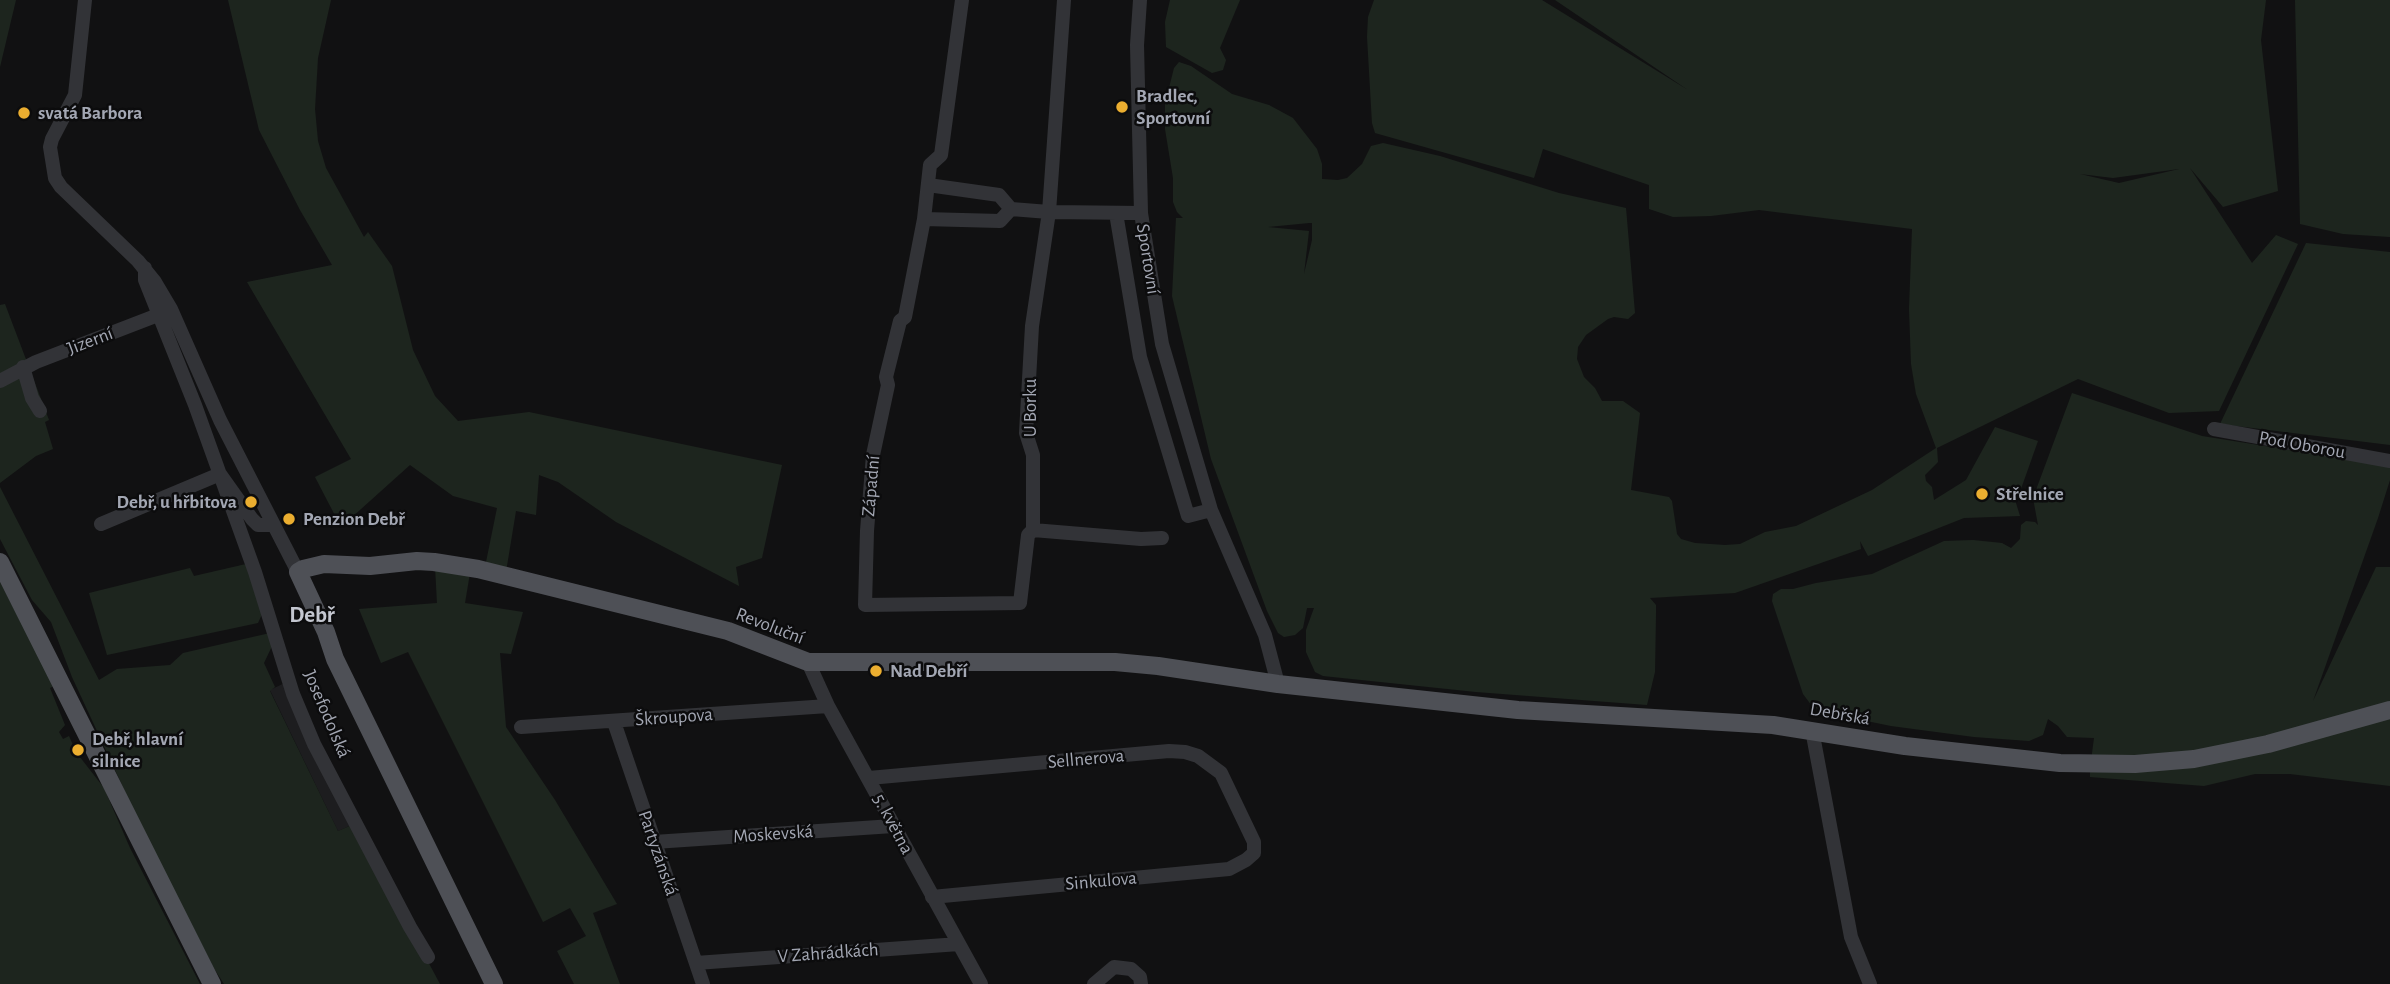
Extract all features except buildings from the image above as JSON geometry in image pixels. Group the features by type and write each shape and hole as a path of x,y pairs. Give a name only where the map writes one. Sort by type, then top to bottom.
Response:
{"main road":[{"name":"Revoluční","path":"298,572 324,564 370,566 416,561 478,569 728,631 808,662 1115,662 1170,667 1278,684"},
{"path":"0,562 212,984"},
{"name":"Josefodolská","path":"298,572 326,632 340,670 494,984"},
{"name":"Debřská","path":"1278,684 1518,710 1773,724 1905,746 2060,763 2135,764 2194,758 2268,744 2390,710"}],"street":[{"name":"Josefodolská","path":"85,0 75,95 52,139 52,168 61,187 145,268 171,309 220,421 298,572"},
{"name":"Západní","path":"962,0 941,155 930,165 924,219 905,317 900,321 886,377 887,385 873,455 865,605 1020,603"},
{"name":"U Borku","path":"1020,603 1028,535 1033,530 1033,454 1026,433 1032,326 1049,212 1064,0"},
{"name":"Sportovní","path":"1140,0 1137,59 1141,213 1162,344 1211,510 1265,635 1278,684"},
{"path":"928,185 999,195 1011,209 1141,213"},
{"path":"924,219 1000,221 1011,209"},
{"name":"Sportovní","path":"1116,213 1140,357 1188,516 1211,510"},
{"name":"Josefodolská","path":"145,268 145,280 195,405 255,572 293,694 314,744 428,957"},
{"name":"Jizerní","path":"0,381 23,367 158,315"},
{"path":"23,367 32,398 40,411"},
{"name":"Pod Oborou","path":"2214,429 2390,461"},
{"name":"Josefodolská","path":"220,474 258,525 274,525"},
{"path":"102,524 220,474"},
{"path":"1033,530 1141,539 1162,538"},
{"name":"5. května","path":"808,662 828,706 981,984"},
{"name":"Škroupova","path":"521,727 828,706"},
{"name":"Partyzánská","path":"614,722 703,984"},
{"path":"1812,730 1851,937 1870,984"},
{"name":"Sellnerova","path":"869,778 1169,751 1185,752 1198,756 1221,774 1254,842"},
{"name":"Moskevská","path":"654,842 893,826"},
{"name":"Sinkulova","path":"932,897 1229,869 1254,853 1254,842"},
{"name":"V Zahrádkách","path":"696,963 960,944"},
{"path":"1094,984 1114,967 1130,969 1140,977 1140,984"}],"shaded area":[{"path":"0,0 16,0 0,67"},
{"path":"228,0 331,0 318,58 315,109 318,141 326,168 364,237 368,232 392,266 413,350 435,396 458,421 529,412 782,465 762,558 736,567 739,586 616,522 558,482 539,475 536,515 516,511 506,572 485,567 497,508 453,496 410,465 341,527 315,477 351,459 247,282 332,265 259,130"},
{"path":"1170,0 1240,0 1220,48 1226,60 1223,70 1212,73 1166,47 1165,22"},
{"path":"1374,0 1542,0 1688,90 1555,0 2266,0 2261,40 2278,191 2223,207 2190,168 2252,263 2276,235 2298,244 2219,411 2169,413 2078,379 1937,448 1938,462 1925,475 1926,481 1932,487 1934,500 1966,480 1995,427 2038,441 2016,503 2020,516 1964,518 1868,556 1860,541 1861,549 1735,593 1650,598 1656,605 1655,672 1647,705 1476,692 1323,676 1315,672 1306,652 1306,630 1314,608 1307,608 1303,628 1295,635 1284,637 1278,633 1267,611 1211,459 1172,296 1176,218 1183,218 1173,202 1165,104 1174,68 1179,62 1191,66 1232,94 1269,105 1293,118 1317,149 1322,164 1322,179 1347,178 1362,164 1371,146 1383,143 1440,156 1559,193 1626,208 1635,313 1628,319 1608,319 1586,335 1578,347 1577,359 1584,377 1595,388 1602,401 1623,401 1640,413 1631,490 1669,497 1677,534 1681,539 1695,543 1740,544 1765,532 1796,526 1872,490 1936,448 1916,394 1911,364 1909,309 1912,229 1759,210 1673,217 1649,209 1649,185 1543,149 1534,178 1375,133 1372,123 1368,17","holes":["2179,169 2119,183 2080,174 2113,178","1312,223 1312,240 1304,274 1309,231 1268,227"]},
{"path":"2295,0 2390,0 2390,237 2343,234 2300,224"},
{"path":"2306,243 2390,252 2390,445 2220,424"},
{"path":"5,304 49,420 45,422 53,449 36,456 0,483 0,305"},
{"path":"2072,393 2202,436 2390,466 2390,480 2378,518 2313,701 2376,567 2390,567 2390,706 2235,749 2091,761 2094,738 2067,737 2048,719 2043,735 2029,741 1891,726 1823,712 1812,706 1803,694 1772,601 1773,594 1781,589 1872,574 1944,541 2002,543 2011,548 2020,539 2021,525 2026,521 2038,525 2033,498"},
{"path":"0,487 99,680 117,669 170,665 183,653 270,633 273,644 264,663 275,687 270,691 338,831 354,824 440,984 224,984 147,839 72,677 51,622 32,600 0,539"},
{"path":"246,564 263,612 258,623 107,655 89,593 190,568 194,576"},
{"path":"435,566 470,573 465,603 523,612 511,654 500,653 506,727 555,800 617,904 593,913 620,984 574,984 557,951 586,936 570,908 543,922 408,652 381,663 359,609 437,603"},
{"path":"0,582 54,686 50,688 65,725 59,732 63,739 69,736 76,752 104,788 130,848 200,984 0,984"},
{"path":"287,682 354,824 338,831 270,690"},
{"path":"2390,712 2390,786 2290,774 2255,774 2204,786 2090,777 2090,765 2135,766"}],"place":[{"name":"Bradlec, Sportovní","path":"1122,107"},
{"name":"svatá Barbora","path":"24,113"},
{"name":"Střelnice","path":"1982,494"},
{"name":"Debř, u hřbitova","path":"251,502"},
{"name":"Penzion Debř","path":"289,519"},
{"name":"Nad Debří","path":"876,671"},
{"name":"Debř, hlavní silnice","path":"78,750"}],"district":[{"name":"Debř","path":"312,615"}]}
